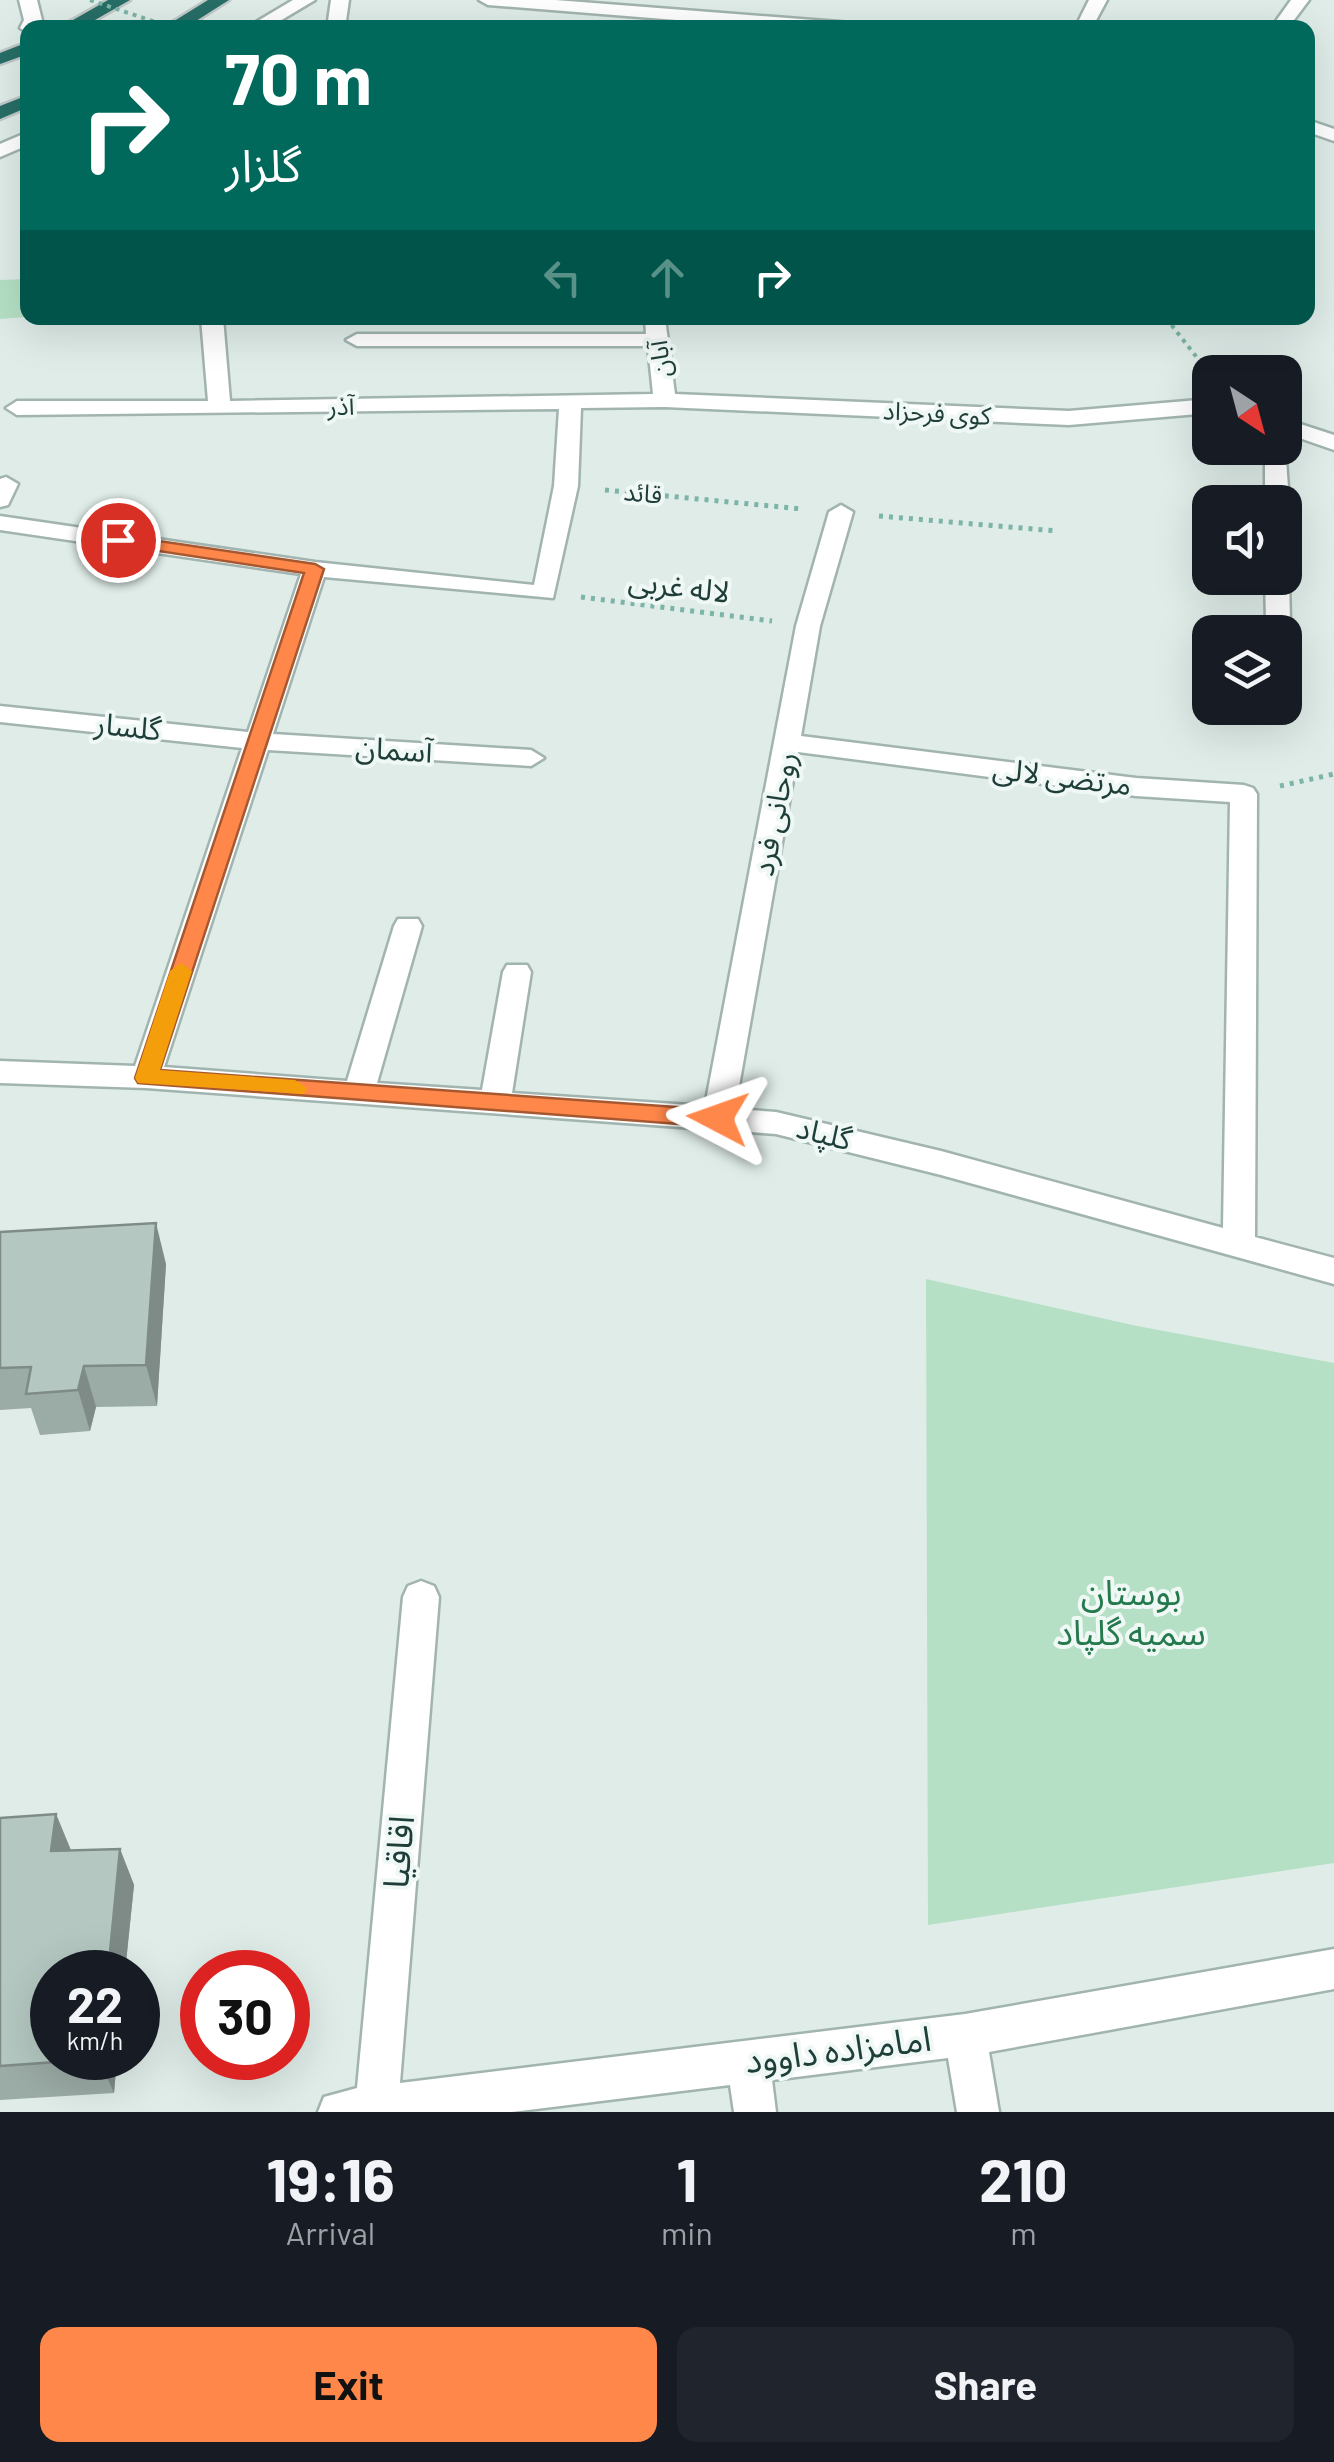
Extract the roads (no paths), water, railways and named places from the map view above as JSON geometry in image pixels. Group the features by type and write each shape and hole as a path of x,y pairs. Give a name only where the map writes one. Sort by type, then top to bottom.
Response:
{"highway":[{"path":"82,20 121,0"},
{"path":"186,20 220,0"}],"street":[{"path":"269,20 306,0"},
{"path":"488,0 748,20"},
{"path":"213,325 220,408"},
{"path":"357,340 656,329"},
{"name":"آبان","path":"656,329 664,400"},
{"path":"0,523 315,569 544,593 566,486 570,400"},
{"name":"آذر","path":"17,408 664,400"},
{"name":"کوی فرحزاد","path":"664,400 1069,418 1192,408"},
{"path":"1302,432 1334,444"},
{"name":"روحانی فرد","path":"718,1118 808,626 841,512"},
{"path":"146,1078 315,569"},
{"name":"گلسار","path":"0,714 256,741"},
{"name":"آسمان","path":"256,741 531,758"},
{"name":"مرتضی لالی","path":"788,743 1136,787 1244,794 1239,1245"},
{"path":"359,1092 408,926"},
{"path":"495,1103 518,972"},
{"name":"گلپاد","path":"0,1072 146,1078 776,1122 1334,1271"},
{"name":"اقاقیا","path":"358,2110 421,1597"},
{"name":"امامزاده داوود","path":"358,2110 965,2035 1334,1970"},
{"path":"965,2035 978,2112"},
{"path":"748,2061 756,2112"}],"park label":[{"name":"بوستان سمیه گلپاد","path":"1131,1613"}]}
